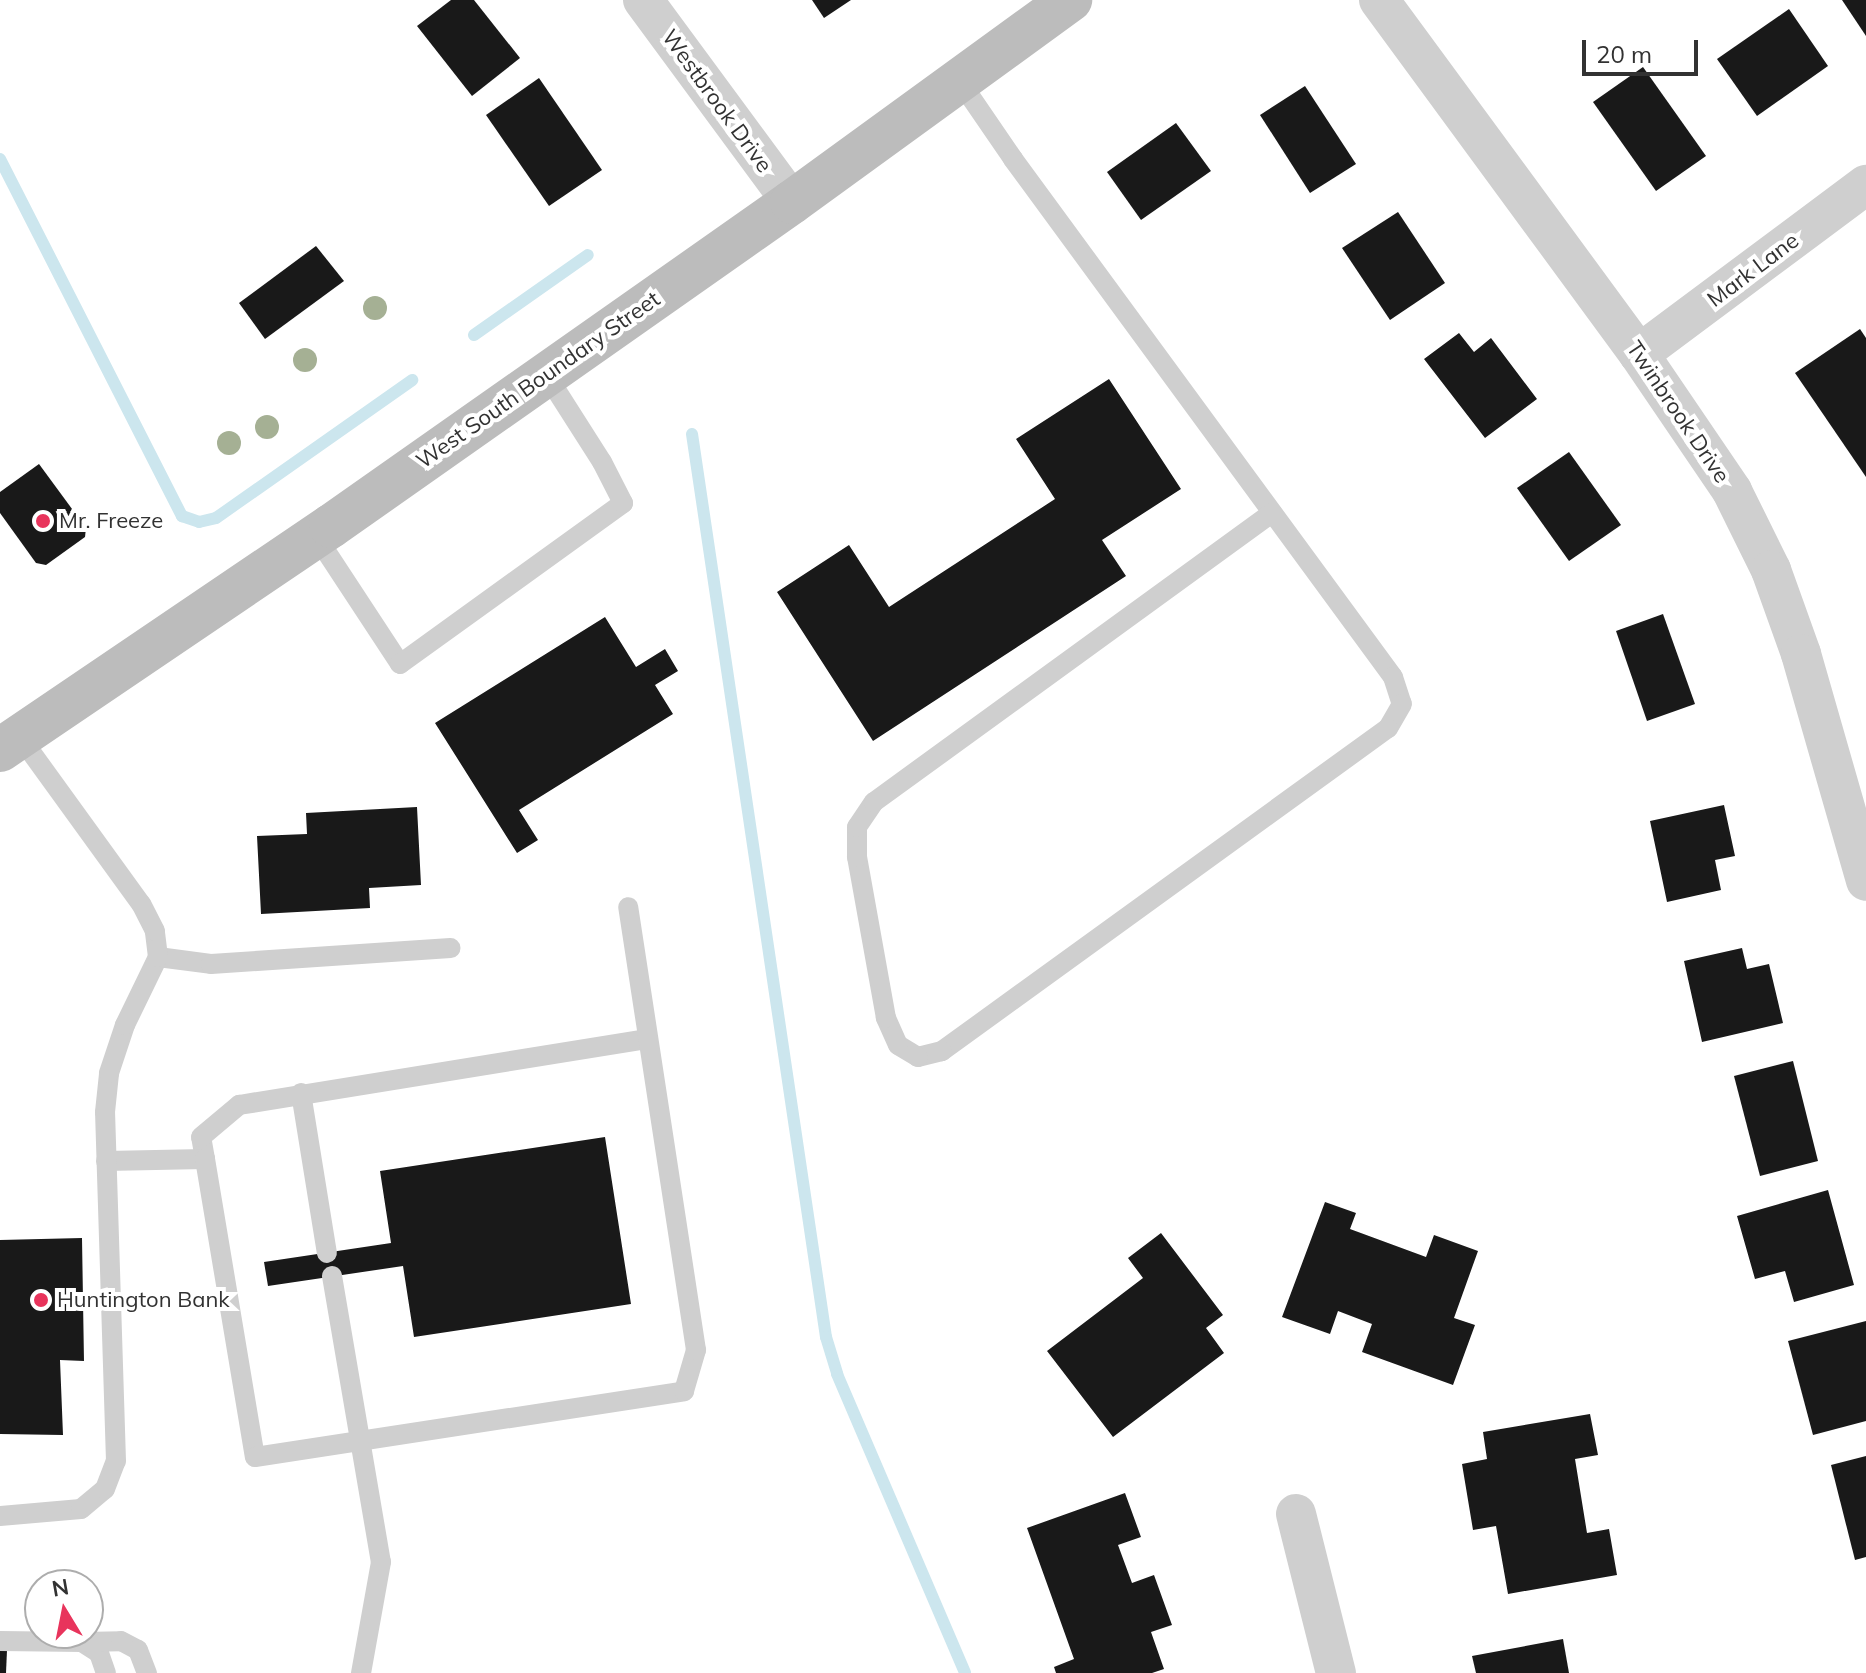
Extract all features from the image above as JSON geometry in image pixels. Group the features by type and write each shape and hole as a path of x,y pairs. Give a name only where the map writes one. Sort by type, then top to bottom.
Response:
{"street":[{"name":"Westbrook Drive","path":"643,0 792,202"},
{"name":"West South Boundary Street","path":"10,744 316,536 792,202 1070,0"},
{"name":"Twinbrook Drive","path":"1379,0 1639,354 1732,491 1771,570 1801,654 1866,881"},
{"name":"Mark Lane","path":"1639,354 1866,185"},
{"path":"1296,1514 1336,1673"}],"lane":[{"path":"959,80 1393,677 1402,704 1388,728 942,1051 918,1057 898,1045 886,1018 857,857 857,827 874,802 1272,513"},
{"path":"316,536 400,664 623,503 602,462 546,374"},
{"path":"0,1516 81,1509 105,1489 116,1461 105,1112 109,1073 125,1025 158,957 155,931 141,904 10,744"},
{"path":"628,907 696,1350 684,1391 255,1457 201,1137 239,1105 648,1039"},
{"path":"158,957 211,964 450,948"},
{"path":"301,1093 327,1253"},
{"path":"106,1161 205,1159"},
{"path":"332,1276 358,1442 381,1562 361,1673"},
{"path":"0,1641 24,1641"},
{"path":"104,1641 121,1641 138,1650 147,1673"},
{"path":"93,1649 99,1653 106,1673"}],"building":[{"path":"451,0 474,0 520,58 472,96 417,26"},
{"path":"812,0 851,0 824,18"},
{"path":"1842,0 1866,0 1866,36"},
{"path":"1789,9 1828,66 1757,116 1717,59"},
{"path":"1643,67 1706,156 1656,191 1593,102"},
{"path":"539,78 602,170 549,206 486,115"},
{"path":"1305,86 1356,164 1310,193 1260,115"},
{"path":"1176,123 1211,171 1141,220 1107,172"},
{"path":"1398,212 1445,283 1390,320 1342,248"},
{"path":"316,246 344,281 265,339 239,303"},
{"path":"1860,329 1866,338 1866,477 1795,373"},
{"path":"1459,333 1474,352 1491,338 1537,399 1485,438 1424,359"},
{"path":"1109,379 1181,489 1102,540 1126,576 873,741 777,592 849,545 889,607 1055,499 1016,439"},
{"path":"1569,452 1621,525 1569,561 1517,488"},
{"name":"Mr. Freeze","path":"39,464 86,528 85,537 46,565 36,563 0,513 0,492"},
{"path":"1663,614 1695,704 1647,721 1616,631"},
{"path":"605,617 636,667 665,649 678,671 655,685 673,714 519,810 538,840 517,853 435,723"},
{"path":"1724,805 1735,856 1715,860 1721,890 1667,902 1650,821"},
{"path":"417,807 421,885 369,888 370,908 261,914 257,836 307,834 306,813"},
{"path":"1742,948 1747,969 1769,964 1783,1023 1702,1042 1684,961"},
{"path":"1793,1061 1818,1161 1760,1176 1734,1076"},
{"path":"605,1137 631,1304 414,1337 403,1266 268,1286 264,1262 391,1243 380,1171"},
{"path":"1828,1190 1854,1285 1794,1302 1785,1271 1755,1279 1737,1216"},
{"path":"1325,1202 1356,1213 1350,1229 1426,1257 1434,1235 1478,1251 1454,1318 1475,1325 1453,1385 1362,1352 1372,1324 1338,1311 1330,1334 1282,1317"},
{"path":"1161,1233 1223,1315 1206,1328 1224,1353 1113,1437 1047,1351 1143,1278 1128,1258"},
{"name":"Huntington Bank","path":"82,1238 84,1361 60,1360 63,1435 0,1434 0,1240"},
{"path":"1866,1321 1866,1421 1813,1435 1788,1341"},
{"path":"1590,1414 1598,1455 1575,1459 1587,1533 1609,1529 1617,1575 1508,1594 1496,1526 1473,1530 1462,1464 1487,1459 1483,1432"},
{"path":"1866,1456 1866,1557 1855,1560 1831,1465"},
{"path":"1125,1493 1141,1537 1118,1545 1132,1583 1154,1575 1172,1625 1151,1632 1164,1669 1152,1673 1056,1673 1054,1667 1074,1659 1027,1528"},
{"path":"1563,1639 1569,1673 1476,1673 1472,1656"},
{"path":"0,1650 7,1650 6,1673 0,1673"}],"waterway":[{"path":"0,159 182,516 199,522 216,518 412,380"},
{"path":"474,335 588,255"},
{"path":"692,434 826,1337 837,1374 965,1673"}],"place":[{"name":"Mr. Freeze","path":"43,521"},
{"name":"Huntington Bank","path":"41,1300"}]}
